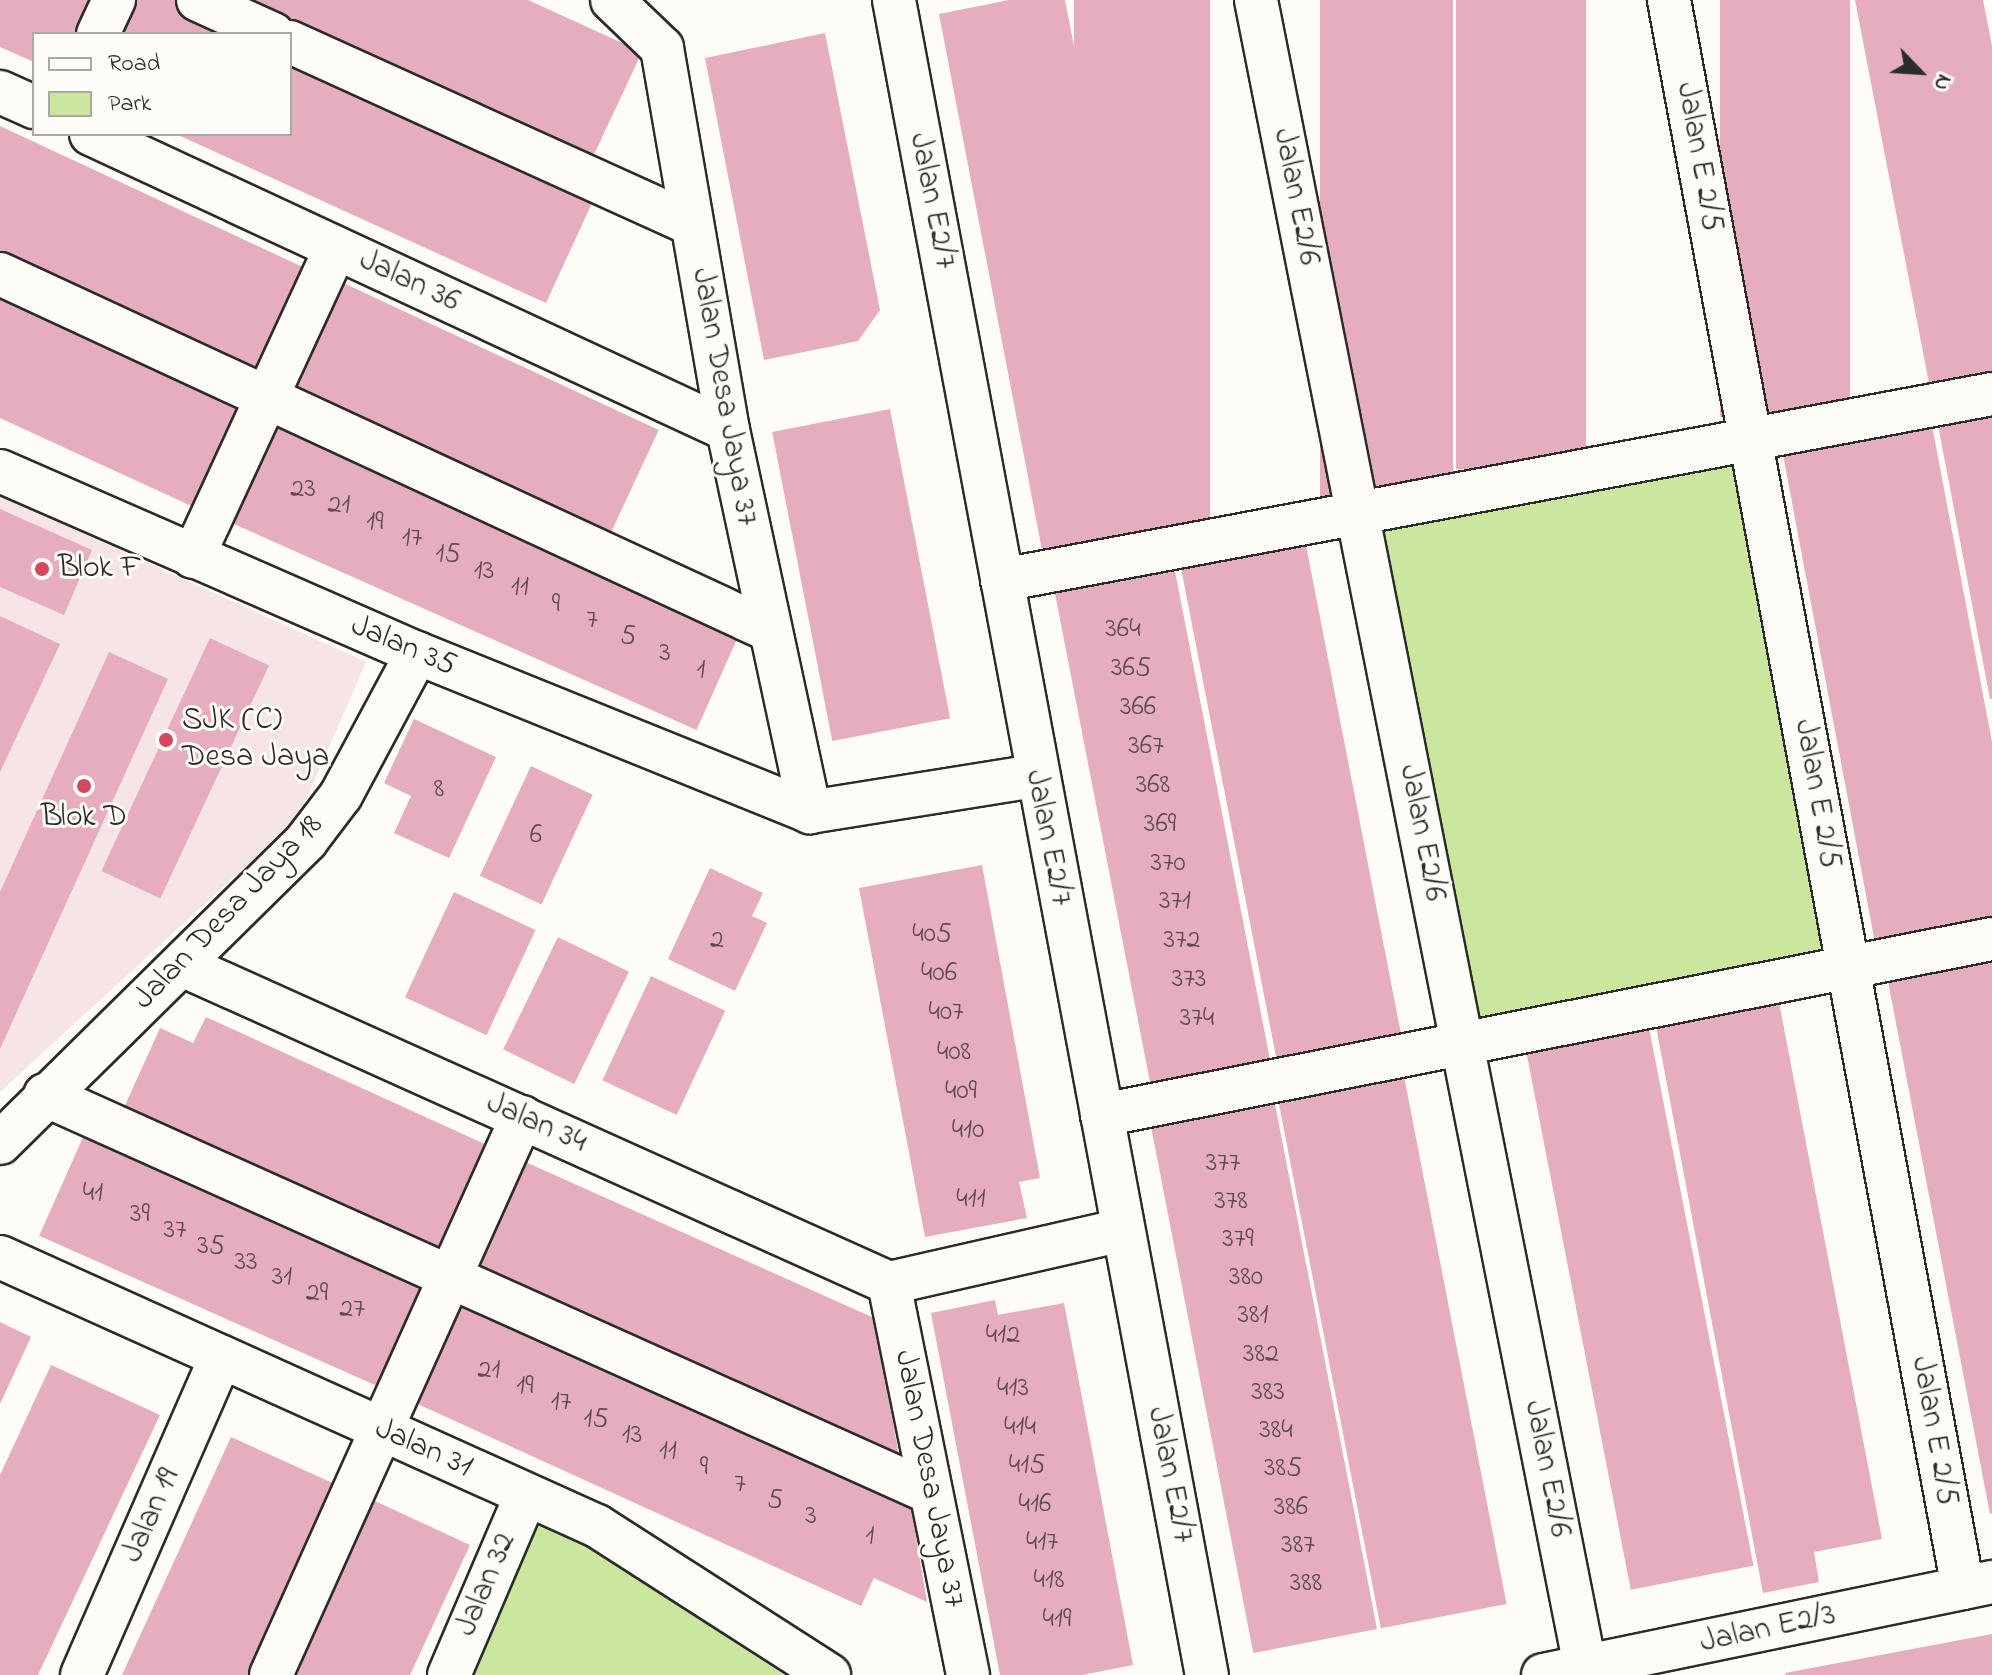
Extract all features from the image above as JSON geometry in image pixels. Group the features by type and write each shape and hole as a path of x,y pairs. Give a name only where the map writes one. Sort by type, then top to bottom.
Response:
{"street":[{"path":"99,32 114,0"},
{"path":"198,0 269,32"},
{"name":"Jalan Desa Jaya 37","path":"612,0 662,48 728,430 767,629 810,812"},
{"name":"Jalan E2/7","path":"894,0 1002,580 1034,776 1102,1115 1207,1675"},
{"name":"Jalan E2/6","path":"1256,0 1585,1666"},
{"name":"Jalan E 2/5","path":"1669,0 1848,967 1977,1585"},
{"path":"292,43 692,224"},
{"path":"0,92 32,106"},
{"name":"Jalan 36","path":"95,136 728,430"},
{"path":"193,557 336,248"},
{"path":"0,274 767,629"},
{"path":"1002,580 1992,394"},
{"name":"Jalan 35","path":"0,471 417,653 810,812"},
{"name":"Jalan Desa Jaya 18","path":"0,1143 45,1095 182,965 341,795 417,653"},
{"path":"810,812 1034,776"},
{"path":"1102,1115 1992,939"},
{"name":"Jalan 34","path":"182,965 889,1283"},
{"path":"45,1095 927,1491"},
{"path":"271,1675 522,1117"},
{"path":"889,1283 1122,1230"},
{"name":"Jalan 31","path":"0,1257 526,1495 662,1565 829,1675"},
{"name":"Jalan Desa Jaya 37","path":"889,1283 927,1491 968,1675"},
{"name":"Jalan 19","path":"82,1675 221,1357"},
{"name":"Jalan 32","path":"449,1675 526,1495"},
{"name":"Jalan E2/3","path":"1543,1675 1585,1666 1669,1663 1977,1585"}],"shaded area":[{"name":"SJK (C) Desa Jaya","path":"0,496 366,662 298,818 0,1092"}],"green space":[{"path":"1750,440 1852,966 1461,1042 1358,516"},
{"path":"541,1515 784,1675 472,1675"}],"building":[{"path":"0,0 94,0 80,32 32,32 32,61 0,47"},
{"path":"130,0 182,0 253,32 116,32"},
{"path":"240,0 528,0 642,52 591,161"},
{"path":"1009,0 1065,0 1168,530 1043,555 939,14"},
{"path":"1074,0 1210,0 1210,540 1074,540"},
{"path":"1320,0 1453,0 1453,496 1320,496"},
{"path":"1456,0 1586,0 1586,469 1456,469"},
{"path":"1720,0 1850,0 1850,417 1720,417"},
{"path":"1855,0 1983,0 1992,46 1992,371 1929,383"},
{"path":"825,33 880,310 858,341 764,360 705,58"},
{"path":"292,50 598,190 546,303 180,136 292,136"},
{"path":"0,126 307,269 256,380 0,260"},
{"path":"337,280 659,430 608,540 286,390"},
{"path":"0,290 248,403 200,510 0,418"},
{"path":"1992,403 1992,699 1990,699 1936,414"},
{"path":"890,409 950,718 832,741 772,432"},
{"path":"273,410 745,620 696,730 224,520"},
{"path":"1930,415 1992,742 1992,926 1876,948 1781,444"},
{"name":"Blok F","path":"0,509 92,550 64,615 0,587"},
{"path":"1304,535 1402,1041 1278,1065 1179,559"},
{"path":"1173,561 1271,1065 1151,1088 1053,584"},
{"path":"0,616 60,644 0,772"},
{"path":"210,638 269,665 160,898 101,871"},
{"name":"Blok D","path":"109,652 168,679 0,1049 0,892"},
{"path":"414,719 496,757 449,858 394,833 411,796 384,783"},
{"path":"531,766 593,795 541,904 480,876"},
{"path":"982,865 1040,1178 1019,1182 1027,1218 925,1237 859,888"},
{"path":"710,868 763,893 752,916 767,923 735,991 668,959"},
{"path":"454,892 536,930 487,1035 405,997"},
{"path":"558,937 629,972 574,1084 503,1049"},
{"path":"1992,955 1992,1513 1990,1514 1887,976"},
{"path":"651,976 725,1011 677,1115 602,1080"},
{"path":"1778,997 1882,1539 1814,1552 1819,1582 1763,1593 1655,1021"},
{"path":"206,1017 489,1146 438,1257 122,1112 160,1028 193,1043"},
{"path":"1648,1023 1754,1566 1631,1590 1525,1047"},
{"path":"1402,1066 1507,1604 1381,1628 1276,1090"},
{"path":"1273,1094 1377,1629 1253,1653 1149,1118"},
{"path":"88,1126 436,1281 387,1391 39,1236"},
{"path":"521,1160 874,1318 900,1461 472,1270"},
{"path":"460,1292 909,1495 927,1602 874,1578 861,1606 411,1401"},
{"path":"995,1300 998,1315 1064,1303 1133,1665 1082,1675 1000,1675 931,1313"},
{"path":"0,1322 31,1337 0,1404"},
{"path":"51,1365 160,1415 38,1675 0,1675 0,1475"},
{"path":"231,1437 335,1484 248,1675 122,1675"},
{"path":"362,1495 470,1545 410,1675 279,1675"},
{"path":"1992,1634 1992,1675 1785,1673"}],"place":[{"name":"Blok F","path":"42,569"},
{"name":"SJK (C) Desa Jaya","path":"166,740"},
{"name":"Blok D","path":"84,786"}]}
